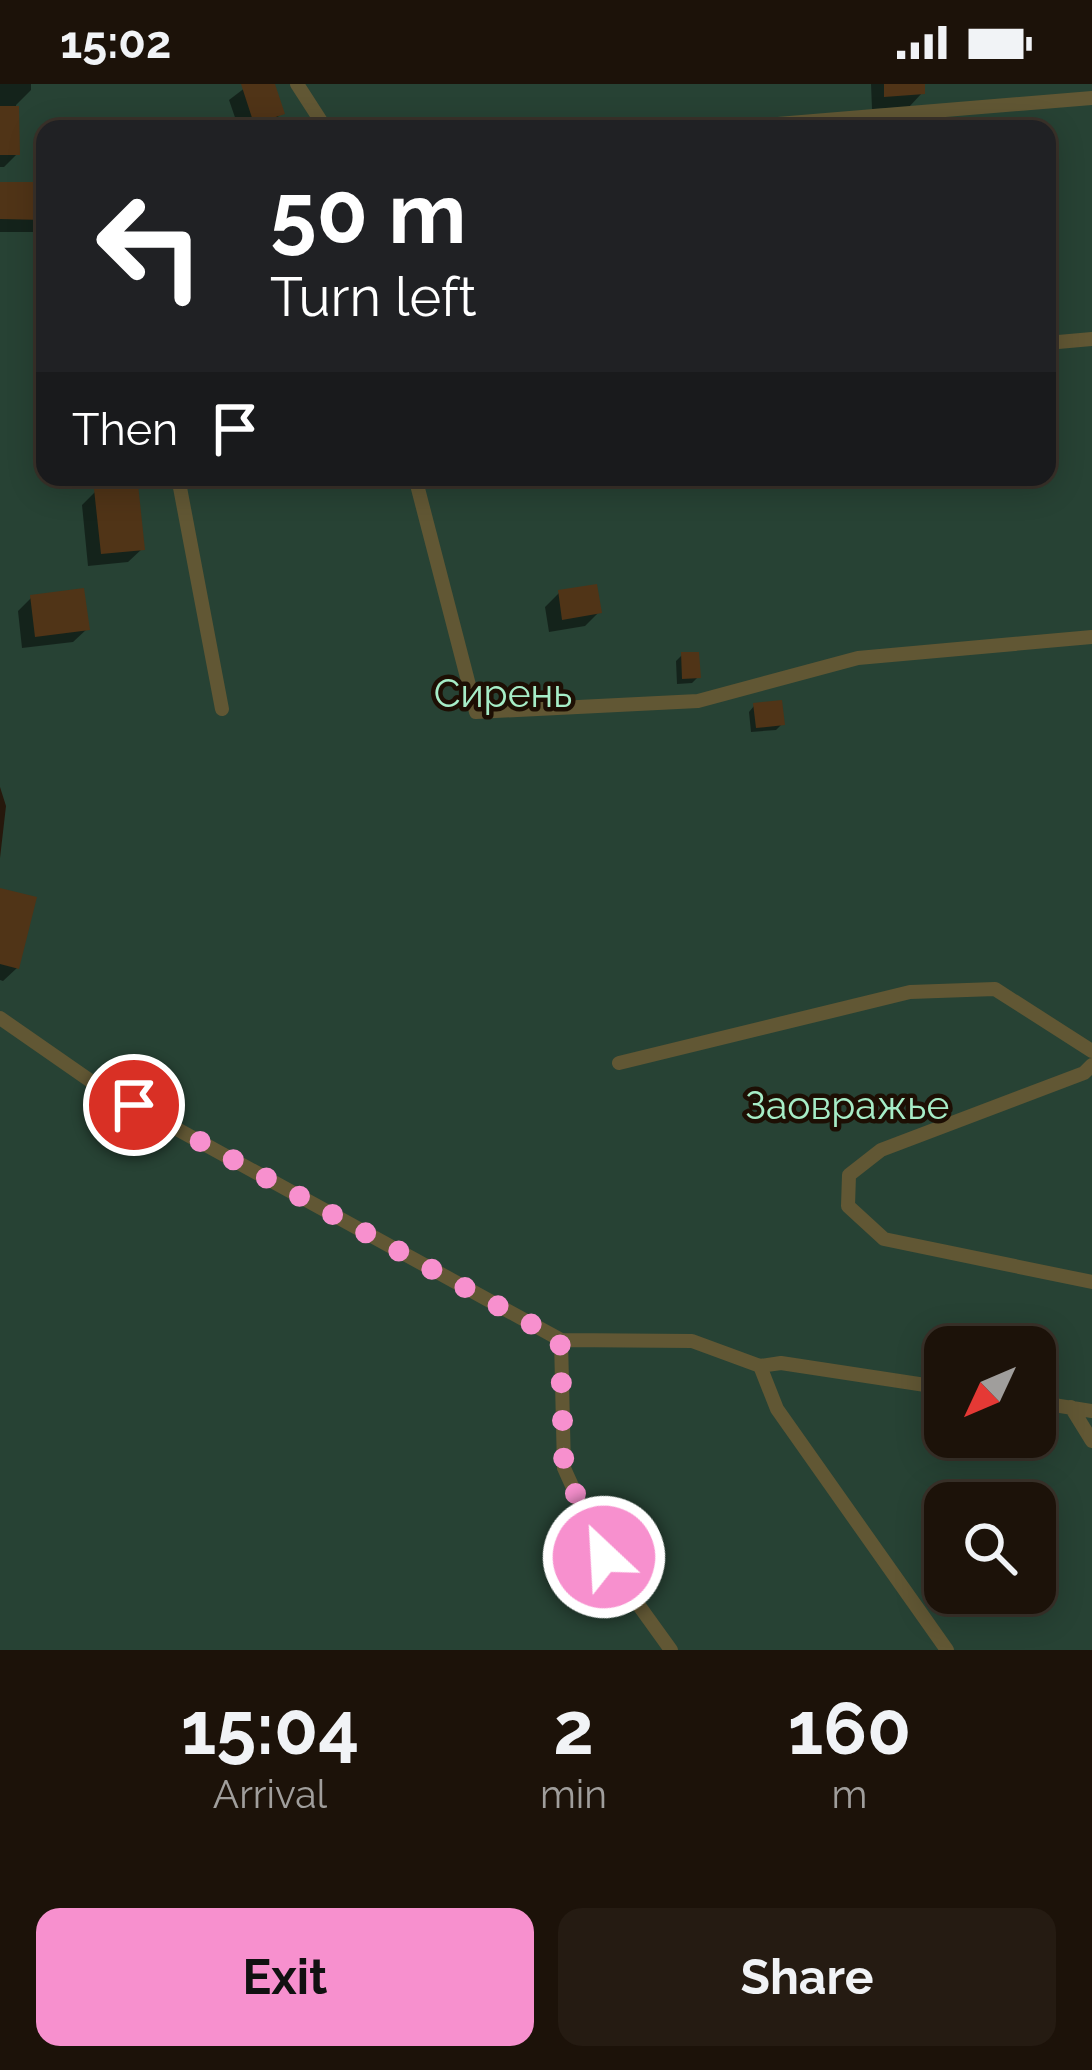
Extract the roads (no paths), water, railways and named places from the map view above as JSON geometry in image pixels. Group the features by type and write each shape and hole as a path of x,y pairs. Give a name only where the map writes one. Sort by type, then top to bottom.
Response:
{"lane":[{"path":"297,84 320,120"},
{"path":"825,120 1092,98"},
{"path":"1056,342 1092,339"},
{"path":"180,486 222,710"},
{"path":"417,486 476,712 698,701 858,658 1092,638"},
{"path":"619,1063 910,992 995,989 1092,1051"},
{"path":"0,1018 95,1084 560,1340 692,1341 760,1366 781,1363 924,1385"},
{"path":"1092,1065 1084,1073 881,1150 849,1175 848,1207 884,1239 1092,1282"},
{"path":"560,1340 564,1468 604,1557 671,1650"},
{"path":"760,1366 777,1409 947,1650"},
{"path":"1056,1405 1092,1411"},
{"path":"1071,1407 1092,1441"}],"park label":[{"name":"Сирень","path":"503,693"},
{"name":"Заовражье","path":"847,1105"}]}
